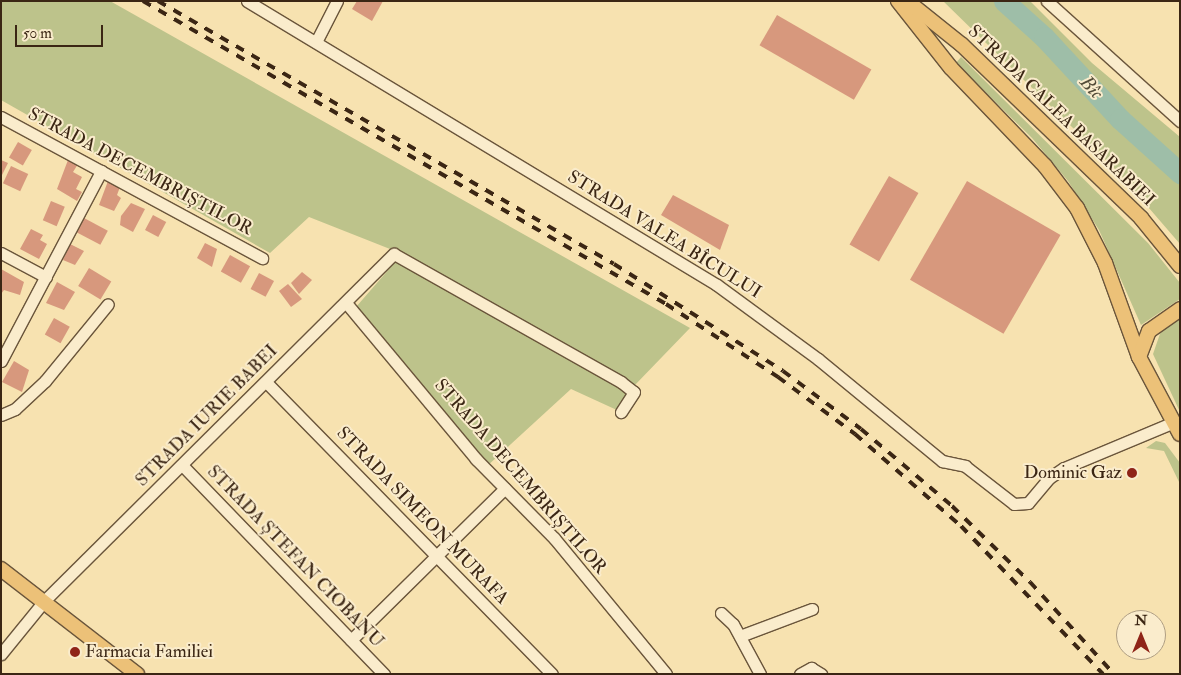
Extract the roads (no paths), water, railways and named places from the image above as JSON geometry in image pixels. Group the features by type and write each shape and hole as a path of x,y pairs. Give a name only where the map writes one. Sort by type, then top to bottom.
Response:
{"main road":[{"path":"898,1 951,68 1044,166 1076,208 1105,263 1139,357 1177,428"},
{"name":"STRADA CALEA BASARABIEI","path":"907,1 962,46 1134,212 1180,266"},
{"path":"1139,357 1149,331 1180,309"},
{"path":"1,569 137,674"}],"street":[{"name":"STRADA VALEA BÎCULUI","path":"247,1 724,290 818,359 942,461 964,466 1014,504 1028,504 1049,478 1064,468 1177,428"},
{"path":"316,42 337,1"},
{"path":"1047,1 1180,122"},
{"name":"STRADA DECEMBRIȘTILOR","path":"1,117 262,258"},
{"path":"1,361 101,171"},
{"path":"1,253 46,277"},
{"name":"STRADA IURIE BABEI","path":"1,654 44,601 347,304 394,254 621,382 634,392 620,412"},
{"path":"1,415 15,409 45,381 108,304"},
{"name":"STRADA DECEMBRIȘTILOR","path":"347,304 476,458 548,532 666,674"},
{"name":"STRADA SIMEON MURAFA","path":"267,383 437,554 552,674"},
{"name":"STRADA ȘTEFAN CIOBANU","path":"182,465 384,674"},
{"path":"351,640 505,488"},
{"path":"740,636 812,609"},
{"path":"721,613 740,636 760,674"},
{"path":"800,674 811,668 821,674"}],"waterway":[{"name":"Bîc","path":"1004,1 1044,37 1120,119 1180,173"}],"railway":[{"path":"143,1 666,304 778,377 855,434 961,526 1103,674"},
{"path":"158,1 614,264 783,371 861,429 952,506 1030,582 1114,674"}],"place":[{"name":"Dominic Gaz","path":"1132,473"},
{"name":"Farmacia Familiei","path":"75,652"}]}
